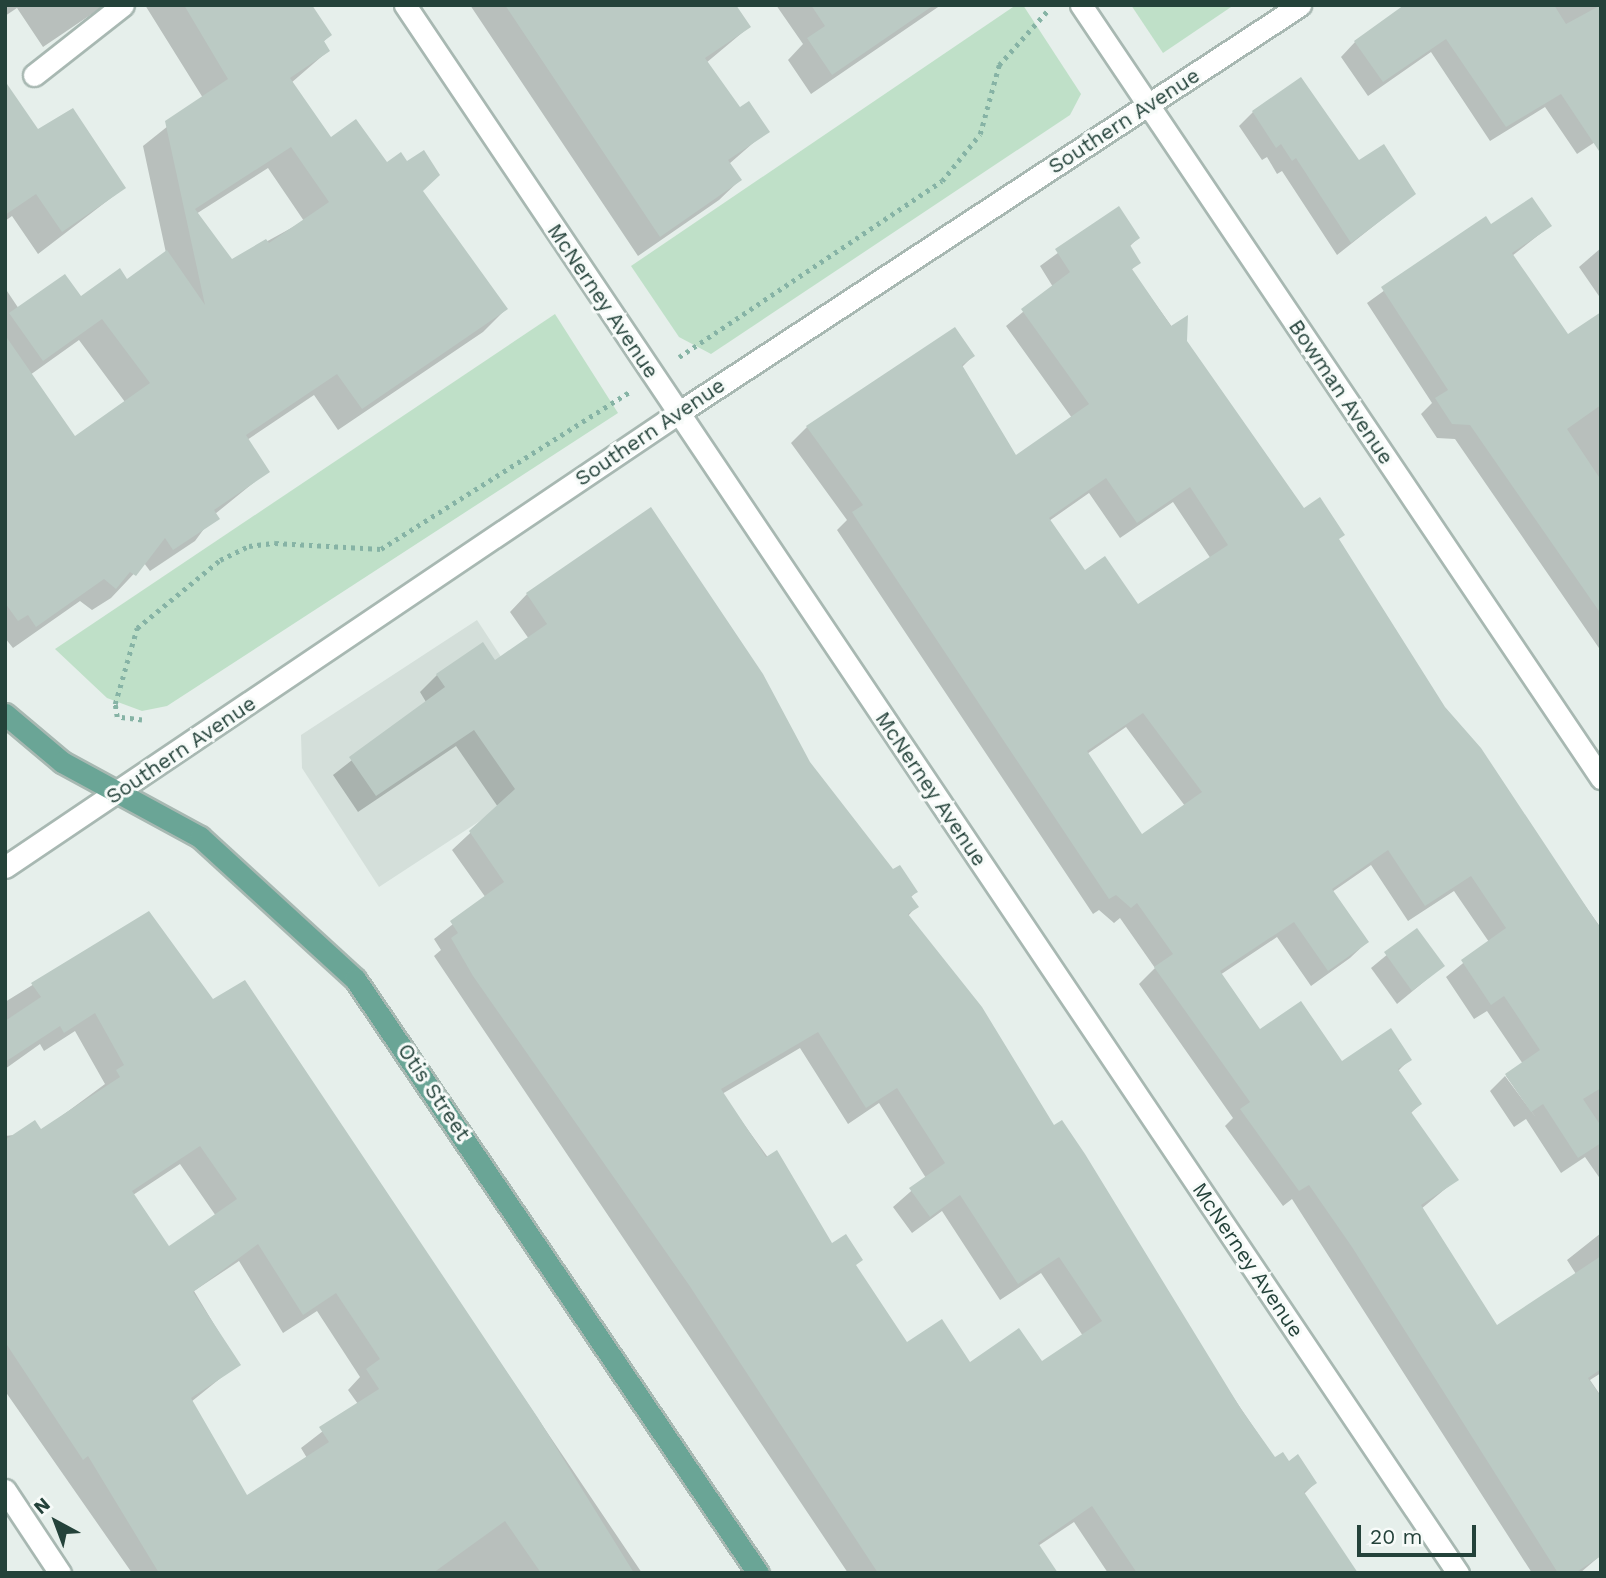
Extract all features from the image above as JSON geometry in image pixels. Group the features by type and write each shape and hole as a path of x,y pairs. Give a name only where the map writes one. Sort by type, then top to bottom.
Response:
{"main road":[{"name":"Otis Street","path":"5,714 62,762 201,837 355,979 758,1573"}],"street":[{"path":"34,75 123,5"},
{"name":"McNerney Avenue","path":"405,5 1458,1573"},
{"name":"Bowman Avenue","path":"1081,5 1601,778"},
{"name":"Southern Avenue","path":"5,867 678,412 1300,5"},
{"path":"5,1490 60,1573"}],"path":[{"path":"677,358 942,181 981,134 999,65 1049,8"},
{"path":"142,720 117,717 115,705 137,628 220,561 249,546 275,543 381,550 628,393"}],"shaded area":[{"path":"477,620 570,762 379,887 302,768 301,735"}],"green space":[{"path":"1016,5 1023,5 1081,94 1070,115 711,354 679,337 631,266"},
{"path":"1131,5 1234,5 1163,53"},
{"path":"555,314 618,413 167,706 142,711 107,698 55,649"}],"building":[{"path":"184,5 312,5 332,35 324,41 330,51 290,78 331,137 356,119 387,162 401,152 407,161 424,150 440,175 423,191 508,309 362,409 337,374 246,435 270,472 214,510 220,519 173,550 165,538 136,576 130,572 116,589 104,579 36,627 28,615 18,621 5,603 5,335 75,436 150,383 102,319 43,361 9,313 65,274 81,296 120,268 127,279 167,250 205,305 165,121 228,79","holes":["291,147 329,202 269,243 266,239 232,259 195,209"]},
{"path":"505,5 736,5 751,27 705,58 740,107 749,101 770,132 728,160 742,180 660,237"},
{"path":"811,5 934,5 832,75 807,38 825,26"},
{"path":"1404,5 1554,5 1566,24 1601,5 1601,154 1561,94 1506,127 1446,39 1383,82 1354,41"},
{"path":"1301,77 1359,160 1384,144 1416,194 1351,243 1296,158 1292,161 1281,144 1276,148 1252,111"},
{"path":"5,81 38,129 73,108 126,188 62,232 36,194 5,215"},
{"path":"1532,197 1552,226 1512,253 1568,334 1601,312 1601,405 1567,429 1601,480 1601,614 1470,425 1452,424 1435,398 1448,390 1381,287 1486,216 1491,224"},
{"path":"1119,206 1140,238 1130,245 1141,263 1132,269 1171,326 1188,315 1187,341 1304,508 1320,497 1345,535 1339,539 1445,707 1481,748 1601,929 1601,1088 1583,1099 1601,1126 1601,1143 1578,1158 1543,1104 1531,1112 1505,1074 1540,1050 1504,996 1491,1005 1461,960 1506,928 1471,876 1425,906 1388,850 1332,889 1369,942 1328,971 1294,922 1220,971 1260,1029 1301,1001 1342,1061 1391,1028 1412,1060 1398,1069 1422,1104 1411,1112 1459,1180 1421,1205 1497,1325 1601,1256 1601,1369 1588,1378 1601,1397 1601,1556 1575,1573 1558,1573 1352,1247 1309,1185 1299,1191 1240,1109 1250,1102 1154,967 1173,954 1137,903 1131,908 1116,895 1109,899 852,512 863,505 806,426 955,327 975,356 962,365 1016,455 1089,404 1021,309 1070,272 1055,249","holes":["1106,478 1137,523 1190,487 1228,545 1138,604 1105,556 1085,570 1049,518","1143,713 1202,792 1142,834 1087,751"]},
{"path":"651,507 763,674 810,762 893,869 900,865 918,892 911,896 919,907 908,914 982,1007 1054,1125 1062,1120 1085,1154 1241,1409 1275,1457 1283,1452 1289,1461 1298,1454 1317,1483 1304,1492 1358,1573 1137,1573 1092,1506 1038,1543 1058,1573 878,1573 689,1285 473,976 451,938 458,933 450,921 504,882 469,831 515,789 474,730 376,796 349,757 445,687 436,674 483,642 495,660 547,624 526,593","holes":["818,1032 866,1108 897,1088 945,1163 909,1188 930,1217 960,1195 1018,1284 1059,1257 1102,1321 1042,1361 1019,1328 970,1362 942,1319 907,1342 856,1265 863,1260 846,1234 832,1243 777,1150 766,1157 721,1089"]},
{"path":"149,911 213,999 245,980 538,1418 634,1573 541,1573 505,1521 433,1573 159,1573 88,1456 83,1460 5,1342 5,1140 35,1120 41,1129 120,1077 116,1070 124,1065 95,1013 64,1033 60,1026 5,1062 5,1021 41,997 31,983","holes":["200,1146 237,1199 169,1246 132,1191","258,1244 303,1315 336,1293 380,1359 366,1369 379,1389 319,1427 329,1442 247,1495 191,1398 241,1365 193,1292"]},
{"path":"1417,928 1445,966 1412,991 1384,952"}]}
